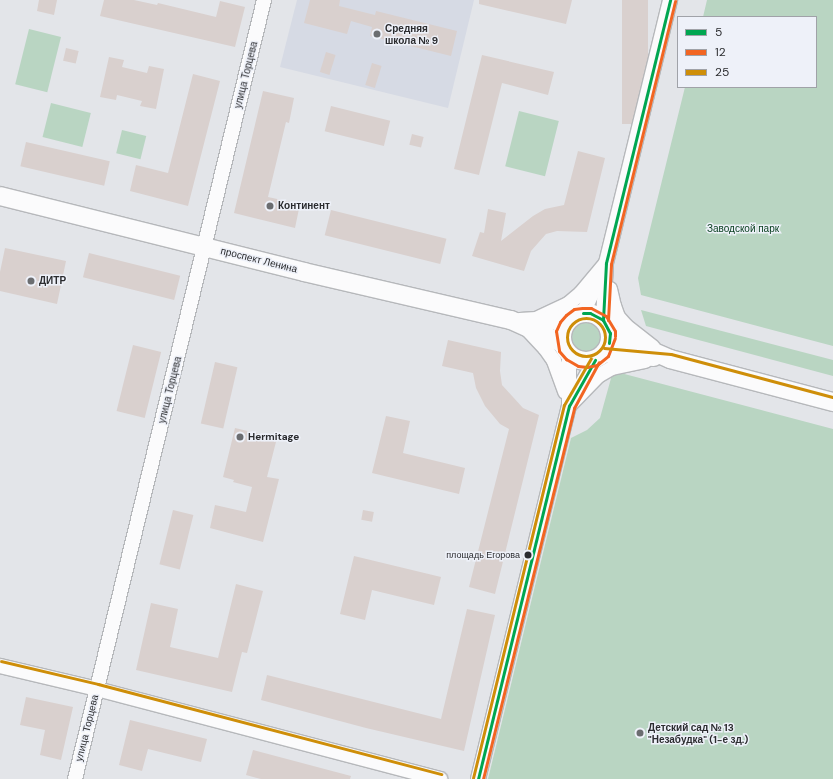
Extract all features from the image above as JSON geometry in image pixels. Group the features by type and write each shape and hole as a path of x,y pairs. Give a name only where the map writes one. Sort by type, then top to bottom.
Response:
{"main road":[{"name":"проспект Ленина","path":"0,196 204,247 519,322"},
{"path":"519,322 597,315 607,327 670,359 833,402"},
{"path":"565,349 561,333 564,325 576,316"},
{"path":"519,322 565,349 579,361 600,356 670,359"},
{"path":"600,356 609,343 607,327"}],"street":[{"name":"улица Торцева","path":"75,779 264,0"},
{"path":"607,327 606,263 670,0"},
{"path":"576,316 606,263"},
{"path":"569,406 554,362 545,348 519,322 548,314 568,304 581,293 606,263"},
{"path":"606,263 614,306 618,317 626,326 670,359"},
{"path":"478,779 569,406 565,349"},
{"path":"569,406 600,356"},
{"path":"569,406 598,376 612,368 631,363 670,359"},
{"path":"0,666 97,689 440,779"}],"shaded area":[{"name":"Средняя школа № 9","path":"297,0 474,0 448,108 280,67"}],"green space":[{"name":"Заводской парк","path":"707,0 833,0 833,346 641,295 638,278 685,88 817,88 817,16 703,16"},
{"path":"29,29 61,37 47,92 15,84"},
{"path":"51,103 91,113 82,147 43,137"},
{"path":"519,111 559,121 545,176 505,166"},
{"path":"122,130 146,136 140,159 116,153"},
{"path":"641,310 833,360 833,376 646,326"},
{"path":"586,322 597,326 601,337 597,348 586,352 575,348 571,337 575,326"},
{"path":"613,371 833,429 833,779 488,779 571,438 587,430 600,418"}],"building":[{"path":"39,0 57,0 54,15 37,11"},
{"path":"104,0 134,0 157,5 158,3 216,17 220,1 245,7 235,47 100,16"},
{"path":"310,0 340,0 339,6 375,15 376,11 457,31 451,56 370,36 372,27 351,21 347,34 304,23"},
{"path":"479,0 572,0 566,24 479,4"},
{"path":"622,0 648,0 648,124 622,124"},
{"path":"66,48 79,51 76,64 63,61"},
{"path":"326,52 336,55 329,75 320,72"},
{"path":"482,55 554,72 548,95 502,83 479,175 454,169"},
{"path":"109,57 124,60 122,67 147,73 149,66 164,69 156,109 140,106 142,101 117,95 116,100 100,97"},
{"path":"372,63 382,66 375,88 365,85"},
{"path":"193,74 220,81 188,206 130,191 136,165 168,173"},
{"path":"263,91 294,98 289,123 286,122 268,197 300,204 295,228 234,213"},
{"path":"331,106 390,121 384,146 325,131"},
{"path":"412,134 424,137 421,148 409,145"},
{"path":"26,142 110,161 104,186 20,166"},
{"path":"578,151 605,158 587,232 557,231 546,234 531,251 524,271 472,256 480,232 484,233 488,209 506,213 501,241 533,216 545,209 564,205"},
{"path":"331,210 446,239 440,264 325,235"},
{"name":"ДИТР","path":"5,248 66,261 57,304 0,291 0,272"},
{"path":"89,253 180,276 174,300 83,277"},
{"path":"448,340 501,352 500,371 502,385 523,408 539,415 495,594 469,587 509,429 500,424 485,406 476,388 473,373 442,366"},
{"path":"133,345 161,352 145,418 117,411"},
{"path":"215,362 237,367 223,429 201,423"},
{"path":"386,416 410,421 403,453 465,468 459,494 372,473"},
{"path":"235,428 277,438 267,477 279,479 263,542 210,528 215,505 246,512 252,487 233,482 234,480 223,477"},
{"path":"173,510 193,515 180,569 159,564"},
{"path":"363,510 374,512 372,522 361,520"},
{"path":"354,556 441,577 434,605 372,590 365,620 340,614"},
{"path":"236,584 263,591 247,653 242,652 232,692 136,670 151,603 178,609 170,647 218,658"},
{"path":"467,609 495,615 464,751 366,728 261,700 267,675 441,719"},
{"path":"26,697 73,707 61,760 40,755 45,730 20,725"},
{"path":"130,720 207,739 201,762 148,749 142,771 119,765"},
{"path":"253,750 351,776 350,779 261,779 246,775"}],"transit line":[{"name":"5","path":"603,320 606,263 670,0"},
{"name":"12","path":"608,320 611,264 675,1"},
{"name":"12","path":"582,308 574,309 566,315 560,322 556,331 559,351 566,359 578,366 587,367 597,365 608,356 615,338"},
{"name":"12","path":"583,308 591,308 606,316 615,331 615,336"},
{"name":"5","path":"583,313 590,313 603,320 610,333 609,343"},
{"name":"25","path":"582,318 590,318 600,323 604,330 605,337 604,344 600,351 590,356 582,356 572,351 570,348 567,341 567,333 572,323 575,321 582,318"},
{"name":"25","path":"604,348 671,354 833,397"},
{"name":"25","path":"473,778 564,405 591,358"},
{"name":"5","path":"478,779 569,406 595,360"},
{"name":"12","path":"483,779 574,408 599,362"},
{"name":"25","path":"1,661 98,684 441,774"}],"place":[{"name":"Средняя школа № 9","path":"377,34"},
{"name":"Континент","path":"270,206"},
{"name":"ДИТР","path":"31,281"},
{"name":"Hermitage","path":"240,437"},
{"name":"площадь Егорова","path":"528,555"},
{"name":"Детский сад № 13 \"Незабудка\" (1-е зд.)","path":"640,733"}]}
